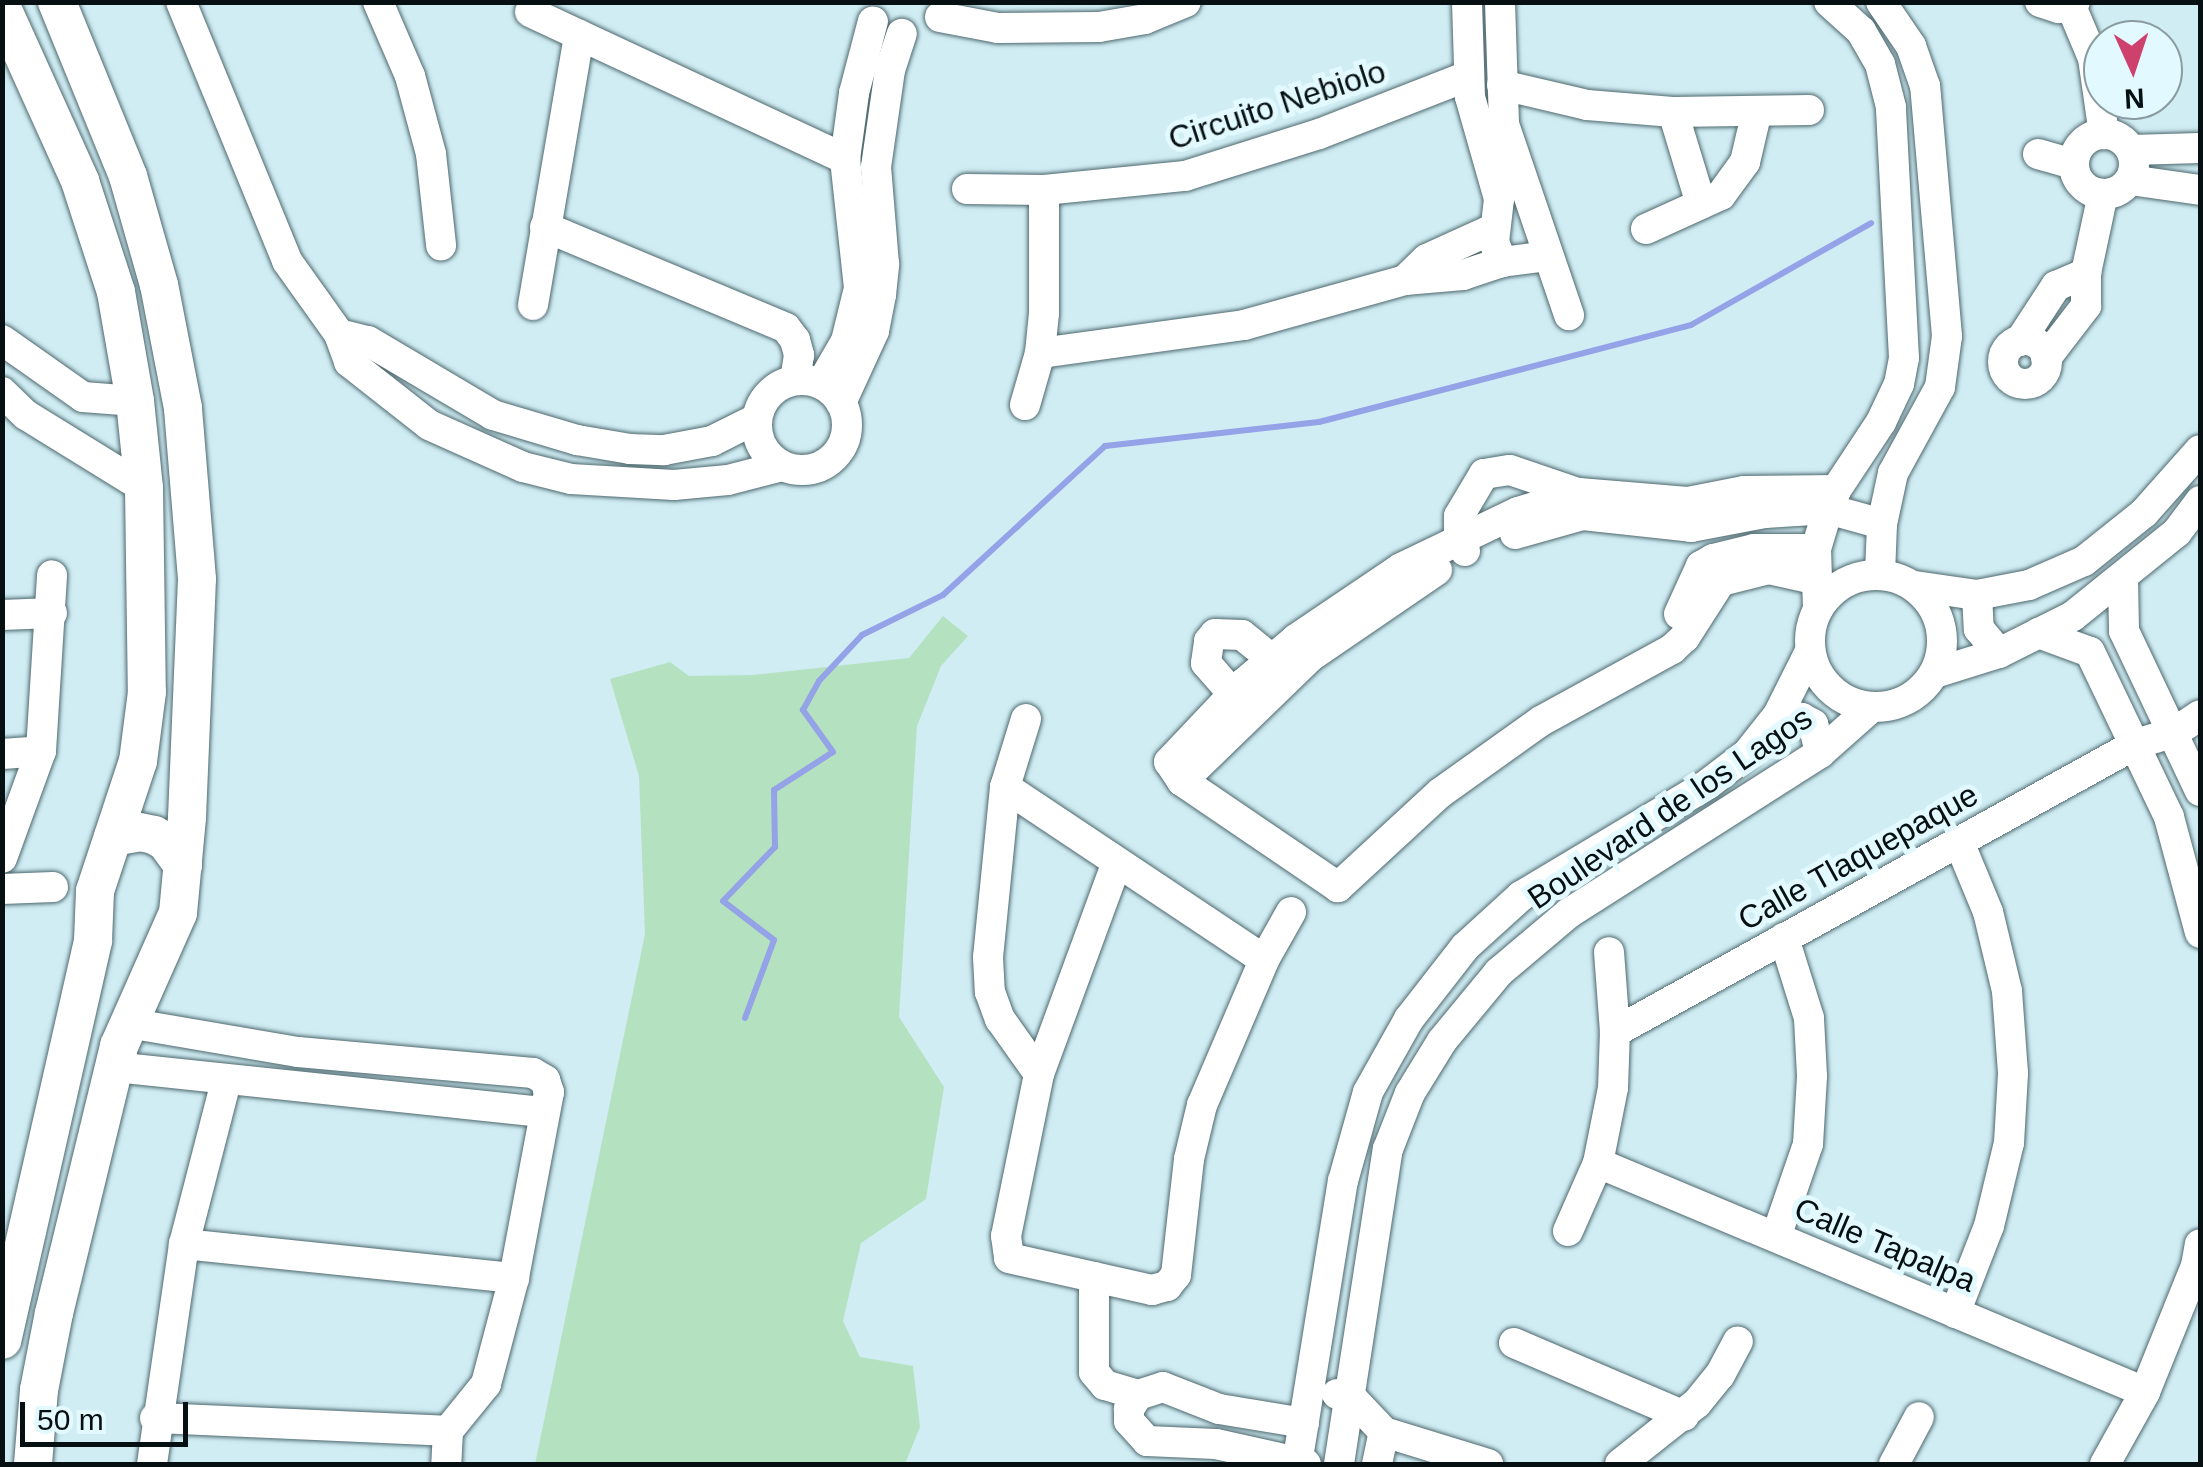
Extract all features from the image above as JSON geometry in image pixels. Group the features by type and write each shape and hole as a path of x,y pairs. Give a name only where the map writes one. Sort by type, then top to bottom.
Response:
{"main road":[{"path":"33,1464 39,1390 54,1313 114,1067 128,1022 178,913 197,579 183,408 159,285 128,176 57,2"},
{"path":"2,8 80,181 116,292 136,400 144,488 147,692 138,761 95,892 93,941 2,1340"},
{"path":"113,837 140,832 154,835 166,842 183,865"},
{"path":"93,941 121,958 158,953"}],"street":[{"path":"182,2 224,99 266,218 287,261 339,334 348,362 429,425 523,467 620,484 728,480 782,466 816,468 835,456 846,431 786,328 545,227"},
{"path":"378,2 410,76 427,138 441,245"},
{"path":"819,389 846,341 858,288 845,159 868,12 902,34 915,35 936,25 944,10 998,28 1099,27 1144,18 1186,2"},
{"path":"1467,2 1468,76 1569,315"},
{"path":"1500,2 1502,84 1490,125 1500,199 1494,242 1502,262"},
{"path":"1829,2 1861,31 1880,64 1891,106 1904,358 1900,384 1832,500 1816,579 1810,651 1817,672 1831,690 1850,702 1872,707 1908,699 1935,674 1999,653 2073,616 2177,532 2200,501"},
{"path":"1880,574 1882,524 1893,473 1940,387 1947,336 1924,86 1911,46 1881,2"},
{"path":"2040,2 2073,4 2093,58 2104,134"},
{"path":"530,12 845,159"},
{"path":"339,334 368,341 492,415 630,450 664,450 712,441 756,419 769,394 819,389 874,331 884,264 876,167 890,70 902,34"},
{"path":"533,305 579,35"},
{"name":"Circuito Nebiolo","path":"966,188 1044,190 1185,176 1319,134 1468,76"},
{"path":"1502,84 1587,106 1672,112 1809,110"},
{"path":"1646,229 1721,195 1734,180 1753,140 1758,110"},
{"path":"1672,112 1702,204"},
{"path":"2086,273 2056,286 2020,341 2009,346 2003,368 2018,384 2040,379 2046,358 2086,306 2086,273 2116,188 2135,165 2131,150 2120,138 2104,134 2083,143 2074,164 2082,185 2116,188 2200,190"},
{"path":"2131,150 2200,148"},
{"path":"2038,154 2074,164"},
{"path":"1026,405 1040,353 1047,254 1044,190"},
{"path":"1405,280 1427,259 1495,228"},
{"path":"1040,353 1244,325 1405,280 1464,275 1502,262 1547,256"},
{"path":"2,340 83,397 136,400"},
{"path":"2,392 26,415 144,488"},
{"path":"476,448 492,415"},
{"path":"756,419 762,447 782,466"},
{"path":"1581,504 1462,545 1272,659 1182,780 1322,878 1392,809 1460,754 1531,704 1658,639 1706,578 1754,548 1816,579 1844,582 1880,574 1916,586 1978,595 2029,585 2084,561 2144,513 2200,450"},
{"path":"1462,545 1459,516 1484,474 1510,470 1581,504 1690,514 1744,491 1832,500 1882,524"},
{"path":"1690,514 1706,578"},
{"path":"2,858 41,751 52,575"},
{"path":"2123,578 2124,631 2188,723 2200,790"},
{"path":"1916,586 1930,600 1944,636 1935,674"},
{"path":"1978,595 1979,629 1999,653"},
{"path":"1246,692 1356,610"},
{"path":"2,614 52,613"},
{"path":"2090,652 2124,631"},
{"path":"1246,692 1206,663 1209,641 1216,634 1242,635 1272,659"},
{"path":"2038,634 2090,652 2169,816 2200,934"},
{"name":"Boulevard de los Lagos","path":"1301,1464 1304,1422 1343,1180 1368,1092 1409,1019 1465,947 1522,896 1708,784 1747,754 1778,715 1810,651"},
{"name":"Boulevard de los Lagos","path":"1339,1464 1388,1149 1410,1093 1442,1041 1499,972 1570,913 1820,753 1872,707"},
{"path":"1778,715 1802,718 1813,724 1820,753"},
{"path":"1026,719 1005,787 988,956 990,992 1000,1019 1039,1074"},
{"name":"Calle Tlaquepaque","path":"1615,1032 2136,744 2188,723"},
{"path":"2,754 41,751"},
{"path":"1005,787 1264,960"},
{"path":"1955,1312 1993,1209 2009,1144 2014,1073 2008,991 1988,912 1959,842"},
{"path":"1116,862 1039,1074 1005,1248 1009,1258 1152,1290 1168,1286 1176,1275 1190,1159 1202,1106 1264,960 1291,912"},
{"path":"2,889 53,887"},
{"path":"1776,1238 1808,1144 1812,1076 1808,1018 1784,938"},
{"path":"1568,1231 1598,1163 1612,1088 1615,1032 1609,952"},
{"path":"128,1022 298,1052 533,1073 545,1080 549,1092 514,1278 486,1384 448,1430 446,1464"},
{"path":"292,1088 298,1052"},
{"path":"114,1067 226,1082 544,1112"},
{"path":"152,1464 155,1418 184,1244 226,1082"},
{"name":"Calle Tapalpa","path":"1598,1163 2144,1392"},
{"path":"184,1244 514,1278"},
{"path":"2104,1464 2144,1392 2199,1260"},
{"path":"1094,1277 1094,1372 1106,1385 1138,1395 1163,1387 1219,1410 1304,1422"},
{"path":"1620,1464 1684,1416 1720,1376 1738,1341"},
{"path":"1514,1344 1684,1416"},
{"path":"1309,1389 1350,1396 1384,1432 1470,1462"},
{"path":"1138,1395 1129,1408 1129,1420 1159,1454 1216,1444 1301,1464"},
{"path":"1894,1464 1919,1417"},
{"path":"155,1418 448,1430"},
{"path":"1377,1464 1384,1432"}],"green space":[{"path":"943,616 968,636 941,666 917,726 899,1017 944,1087 926,1199 861,1243 843,1321 860,1357 913,1366 920,1427 905,1464 535,1464 645,934 639,776 610,679 670,662 689,676 753,675 909,658"}],"waterway":[{"path":"745,1018 774,940 723,901 775,847 774,790 833,752 803,710 819,681 862,635 943,595 1105,446 1319,422 1691,325 1871,223"}]}
